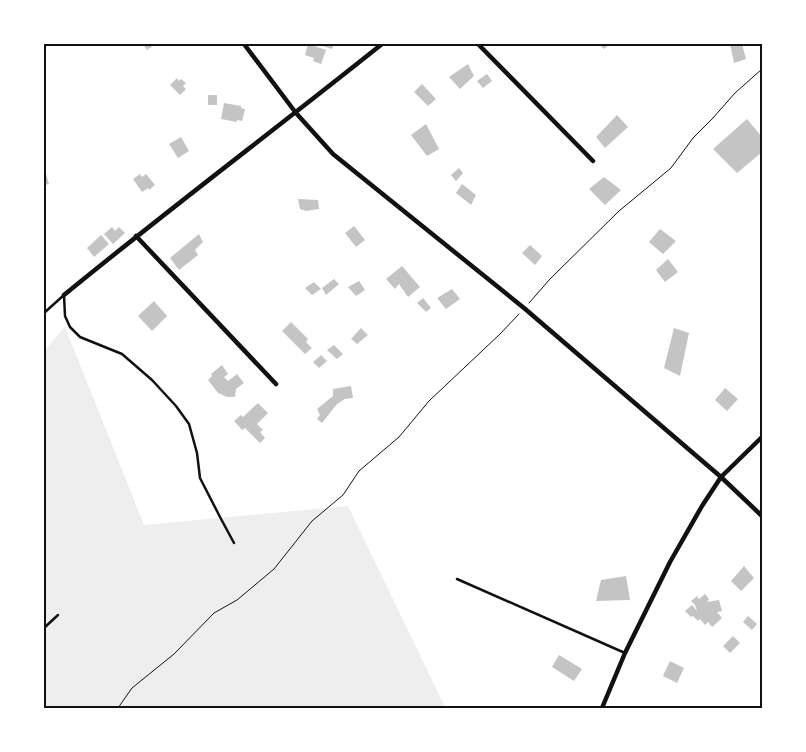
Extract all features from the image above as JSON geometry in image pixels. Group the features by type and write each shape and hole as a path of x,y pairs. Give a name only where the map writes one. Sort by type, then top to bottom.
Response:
{"street":[{"path":"244,44 296,113 333,154 524,308 721,477 762,516"},
{"path":"64,295 136,236 382,44"},
{"path":"478,44 592,162"},
{"path":"136,236 276,384"},
{"path":"602,708 625,653 670,562 702,506 721,477 762,437"}],"lane":[{"path":"44,313 64,295"},
{"path":"64,295 66,316 70,326 80,337 122,354 152,380 176,406 189,424 197,453 200,478 234,543"},
{"path":"458,579 625,653"},
{"path":"44,628 58,615"}],"path":[{"path":"118,708 132,688 174,654 214,613 237,600 274,569 312,521 343,495 359,471 399,436 429,401 500,334 550,279 613,217 671,168 693,138 762,69"}],"shaded area":[{"path":"65,327 144,525 348,506 447,708 44,708 44,351"}],"building":[{"path":"143,44 156,44 147,50"},
{"path":"308,44 326,50 321,64 313,61 314,58 305,55"},
{"path":"317,44 334,44 332,49"},
{"path":"599,44 610,44 604,49"},
{"path":"730,44 742,44 746,59 734,63"},
{"path":"468,64 474,76 460,89 449,77"},
{"path":"487,74 492,81 483,88 477,81"},
{"path":"177,78 179,81 181,79 186,83 183,86 186,89 180,95 170,85"},
{"path":"422,84 436,99 428,106 414,92"},
{"path":"208,95 217,95 217,105 208,105"},
{"path":"224,103 241,106 241,108 245,109 242,121 221,119"},
{"path":"617,115 628,127 605,148 596,137"},
{"path":"747,119 762,137 762,152 737,173 713,149"},
{"path":"426,124 439,149 427,156 411,135"},
{"path":"181,137 189,151 178,158 169,144"},
{"path":"44,167 49,184 44,185"},
{"path":"459,168 463,173 456,181 451,175"},
{"path":"140,174 142,177 146,174 155,185 149,190 148,188 142,192 133,179"},
{"path":"604,177 621,190 605,205 589,189"},
{"path":"462,184 476,195 471,205 456,193"},
{"path":"298,199 318,200 319,209 306,211 300,209"},
{"path":"354,226 365,240 356,247 345,233"},
{"path":"112,227 115,231 119,227 125,233 113,244 104,234"},
{"path":"660,229 676,241 663,254 649,242"},
{"path":"199,234 203,242 195,250 198,255 179,270 170,258"},
{"path":"101,235 109,244 94,257 87,248"},
{"path":"530,245 542,256 535,265 522,253"},
{"path":"668,259 678,272 665,282 656,270"},
{"path":"402,266 420,287 408,297 399,284 395,289 386,279"},
{"path":"334,279 339,284 326,295 322,288"},
{"path":"359,281 365,290 356,296 348,287"},
{"path":"314,282 321,289 312,295 305,288"},
{"path":"452,289 460,299 446,309 437,298"},
{"path":"423,298 431,308 426,312 417,303"},
{"path":"154,301 167,316 152,331 138,316"},
{"path":"291,322 308,339 306,342 312,348 305,354 282,331"},
{"path":"361,328 368,335 357,344 351,339"},
{"path":"674,328 689,333 680,376 664,368"},
{"path":"334,345 343,354 337,359 327,350"},
{"path":"321,355 327,361 319,368 313,362"},
{"path":"222,365 228,374 224,377 228,381 237,374 244,383 236,389 235,397 227,397 218,393 208,380 212,376 211,374"},
{"path":"351,386 353,398 345,399 337,404 322,423 317,419 320,415 317,409 333,396 333,389"},
{"path":"725,388 738,399 727,411 715,400"},
{"path":"258,403 268,413 257,424 263,430 260,432 265,438 260,443 245,428 242,430 234,421 241,415 243,417"},
{"path":"744,566 754,578 741,591 731,581"},
{"path":"626,576 630,600 596,601 601,580"},
{"path":"705,594 709,599 707,602 719,600 722,611 717,612 722,618 712,627 708,622 705,625 700,619 698,621 685,611 692,605 697,611 691,601 697,596 699,599"},
{"path":"748,616 757,624 752,630 743,622"},
{"path":"733,636 740,643 730,653 723,646"},
{"path":"559,655 582,669 574,681 552,667"},
{"path":"670,661 684,668 677,683 663,676"}]}
